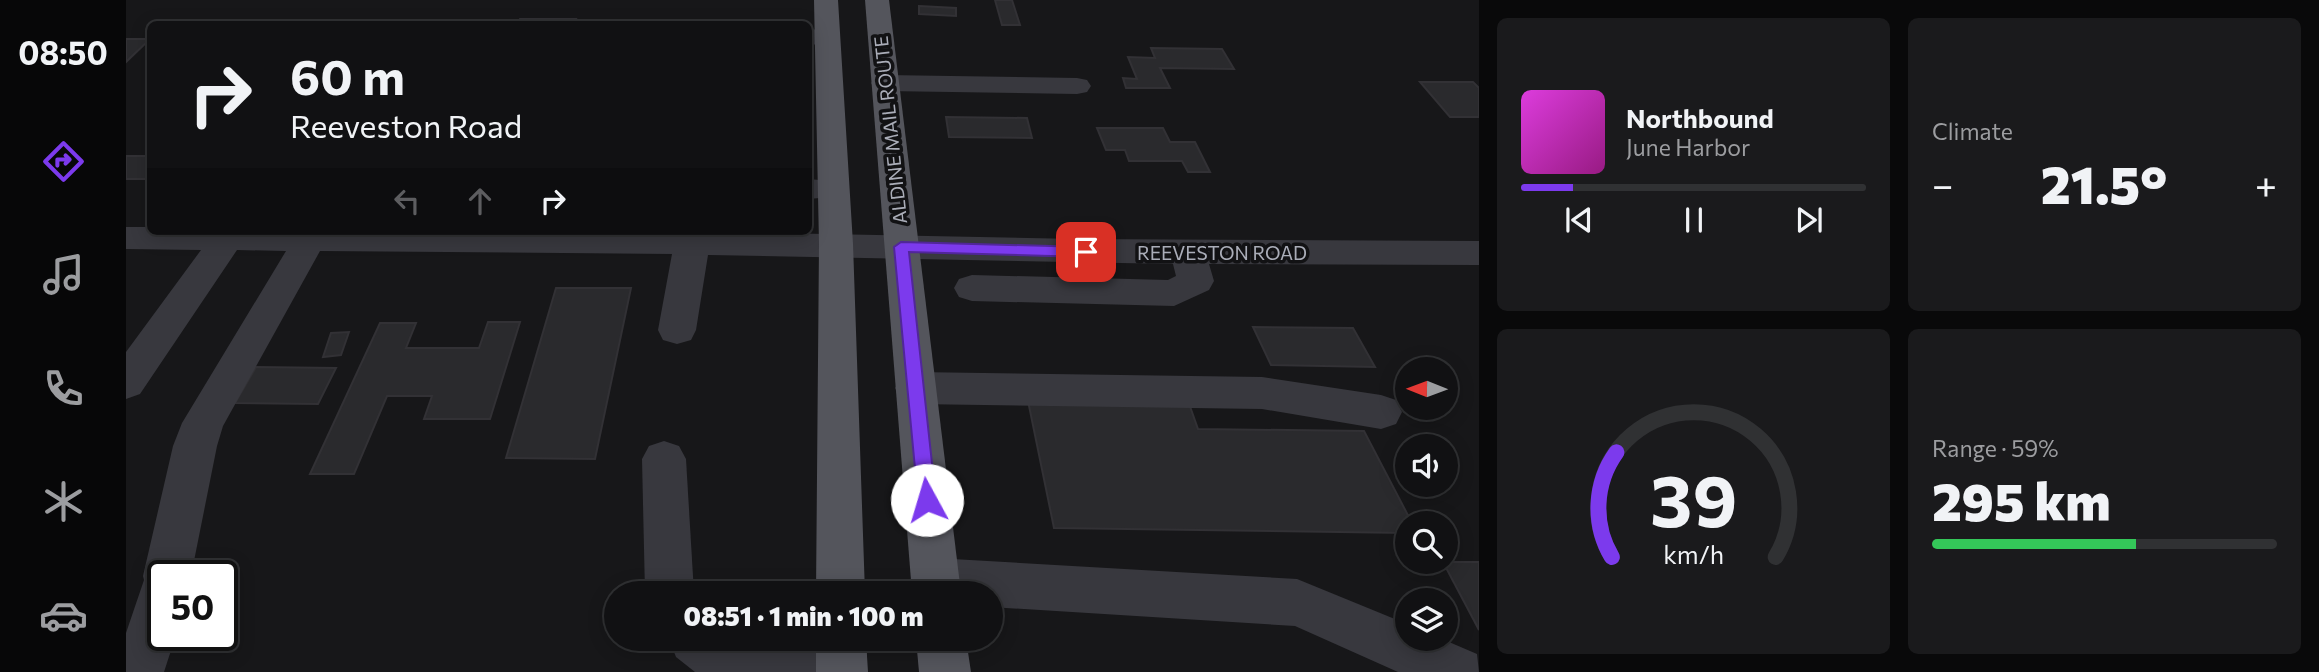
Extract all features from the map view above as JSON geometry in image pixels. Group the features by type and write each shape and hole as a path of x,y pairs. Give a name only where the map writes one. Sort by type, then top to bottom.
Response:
{"main road":[{"path":"826,0 818,37 821,189 836,244 841,581"},
{"name":"ALDINE MAIL ROUTE","path":"877,0 935,581"},
{"path":"841,651 842,672"},
{"path":"942,651 945,672"}],"street":[{"path":"886,83 1077,86"},
{"name":"REEVESTON ROAD","path":"126,237 616,237 692,243 901,247 1479,253"},
{"path":"126,383 228,239"},
{"path":"170,560 195,446 203,423 310,239"},
{"path":"677,330 692,243"},
{"path":"972,288 1174,293 1196,281 1187,252"},
{"path":"915,388 1262,393 1381,412"},
{"path":"664,459 669,581"},
{"path":"1003,590 1297,603 1459,672"},
{"path":"136,672 147,648"},
{"path":"710,651 732,668 842,672"}],"building":[{"path":"995,0 1012,0 1020,25 1002,25"},
{"path":"919,6 956,8 956,16 919,14"},
{"path":"520,19 576,19 575,21 519,21"},
{"path":"126,39 147,39 147,42 126,62"},
{"path":"1151,48 1222,49 1234,69 1160,68 1170,88 1126,88 1123,78 1137,79 1128,57 1155,58"},
{"path":"1420,82 1473,82 1479,88 1479,117 1450,117"},
{"path":"946,117 1027,118 1032,138 949,137"},
{"path":"1097,128 1163,128 1170,142 1195,142 1210,172 1188,172 1182,161 1129,161 1125,150 1106,150"},
{"path":"126,156 147,156 147,179 126,179"},
{"path":"556,288 631,288 595,459 506,458"},
{"path":"488,322 520,322 490,419 424,419 432,396 387,396 354,474 310,474 380,323 416,323 406,348 479,348"},
{"path":"1253,327 1353,328 1375,367 1271,365"},
{"path":"349,332 341,355 323,357 331,333"},
{"path":"256,367 336,368 318,404 235,403"},
{"path":"1027,396 1187,398 1198,429 1364,431 1395,490 1395,497 1398,497 1406,511 1395,511 1395,533 1054,528"},
{"path":"1458,562 1479,562 1479,630 1458,588 1449,574 1458,574"}],"route":[{"path":"927,500 901,247 1086,252"}]}
